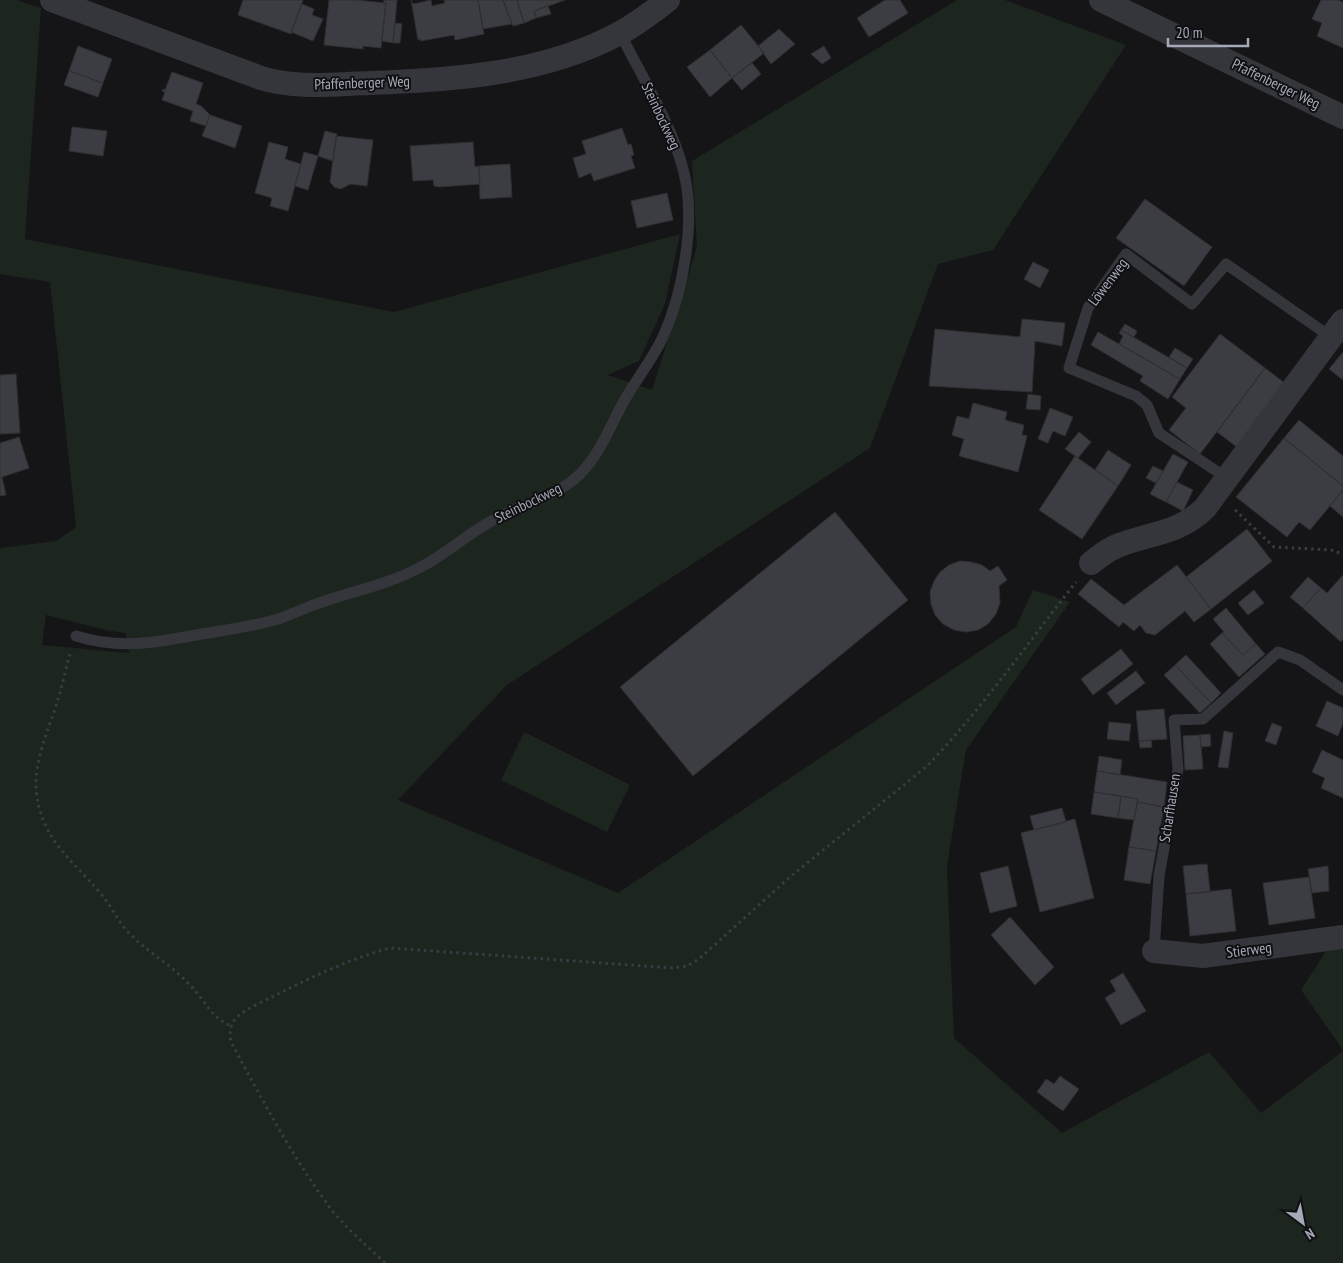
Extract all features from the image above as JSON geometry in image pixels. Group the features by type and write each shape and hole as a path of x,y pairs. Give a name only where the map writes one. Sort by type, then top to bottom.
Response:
{"street":[{"name":"Pfaffenberger Weg","path":"52,0 261,78 280,83 307,85 421,81 515,68 566,55 604,41 620,33 668,0"},
{"name":"Pfaffenberger Weg","path":"1101,0 1343,116"},
{"name":"Löwenweg","path":"1091,563 1104,553 1118,546 1182,526 1194,518 1221,486 1337,329"},
{"name":"Stierweg","path":"1154,950 1203,956 1343,937"}],"lane":[{"name":"Steinbockweg","path":"76,636 103,643 136,645 250,626 279,619 322,602 395,579 419,568 482,526 532,501 551,494 579,475 600,448 625,400 663,337 679,291 687,242 688,215 685,176 678,151 669,129 620,33"},
{"name":"Löwenweg","path":"1221,486 1159,433 1147,405 1136,396 1069,368 1088,308 1126,254 1192,304 1226,264 1337,329"},
{"name":"Scharfhausen","path":"1154,950 1159,876 1178,770 1174,720 1203,719 1278,652 1300,660 1343,690"}],"path":[{"path":"1221,486 1244,518 1274,547 1331,550 1343,554"},
{"path":"385,1263 359,1240 332,1210 278,1127 231,1042 229,1034 231,1026 237,1017 250,1008 322,972 352,959 390,948 673,968 687,966 711,949 748,913 791,876 926,767 944,748 996,684 1091,563"},
{"path":"76,636 46,733 37,774 37,796 45,827 57,847 100,893 131,935 188,983 215,1017 231,1026"}],"shaded area":[{"path":"0,0 17,0 41,8 25,239 394,312 680,234 665,304 639,361 608,375 652,390 697,247 692,161 957,0 1005,0 1126,45 993,250 938,264 870,448 507,685 398,800 618,893 1016,627 1033,590 1070,602 966,750 947,866 954,1038 1062,1133 1209,1052 1261,1113 1343,1051 1343,1263 0,1263 0,548 56,541 76,527 50,282 0,274","holes":["46,615 110,631 126,633 129,653 42,645"]},
{"path":"524,732 630,785 607,832 501,780"},
{"path":"1343,945 1343,1050 1301,990 1328,948"}],"building":[{"path":"243,0 303,0 291,34 238,15"},
{"path":"329,0 386,3 381,48 363,46 363,49 324,45"},
{"path":"384,0 397,0 393,43 382,41 386,3 383,3"},
{"path":"411,0 413,4 431,0 432,6 445,3 444,0 478,0 484,34 455,40 454,35 418,40"},
{"path":"478,0 503,0 512,24 483,29"},
{"path":"503,0 517,0 524,23 513,26"},
{"path":"517,0 565,0 534,11 536,18 524,23"},
{"path":"885,0 900,0 908,13 869,37 857,18"},
{"path":"1321,0 1338,0 1343,2 1343,48 1317,36 1322,23 1312,19"},
{"path":"302,4 314,9 312,15 323,19 313,41 291,32"},
{"path":"548,6 551,14 536,18 534,11"},
{"path":"395,23 402,24 400,43 393,43"},
{"path":"741,25 764,53 732,78 710,50"},
{"path":"779,29 795,44 771,64 758,46"},
{"path":"78,46 112,59 103,83 69,71"},
{"path":"824,46 831,58 822,64 811,54"},
{"path":"710,50 732,78 710,97 687,67"},
{"path":"752,63 761,74 742,90 732,78"},
{"path":"69,71 103,83 98,97 64,85"},
{"path":"172,72 203,83 196,104 201,106 210,115 206,126 190,121 193,111 162,100 165,92 162,91 163,89 165,90"},
{"path":"210,115 242,126 235,148 202,136"},
{"path":"72,127 107,131 103,156 69,151"},
{"path":"622,128 628,145 631,144 634,155 631,156 635,168 594,181 591,173 579,178 573,158 586,154 582,141"},
{"path":"325,131 337,134 333,161 318,156"},
{"path":"336,136 373,140 367,186 350,184 341,189 334,187 330,182"},
{"path":"269,142 288,147 285,159 301,164 288,211 270,206 272,198 255,193"},
{"path":"473,142 475,167 479,166 480,184 439,187 434,186 433,180 413,181 410,146"},
{"path":"304,152 318,156 308,190 295,186"},
{"path":"510,164 512,197 480,199 479,166"},
{"path":"667,193 673,220 637,228 631,201"},
{"path":"1145,199 1212,247 1184,286 1116,238"},
{"path":"1033,262 1049,270 1040,288 1024,279"},
{"path":"1022,319 1065,323 1062,346 1035,341 1032,392 929,386 935,329 1020,337"},
{"path":"1125,324 1137,331 1134,337 1121,330"},
{"path":"1121,330 1187,368 1180,379 1119,344 1123,336 1119,333"},
{"path":"1098,332 1180,379 1168,399 1140,381 1143,376 1091,345"},
{"path":"1220,334 1265,368 1200,454 1169,430 1186,408 1172,397"},
{"path":"1175,348 1193,359 1187,368 1169,357"},
{"path":"1343,352 1343,380 1329,369"},
{"path":"1265,368 1286,384 1237,447 1217,432"},
{"path":"16,374 20,433 0,434 0,375"},
{"path":"1028,394 1041,396 1040,410 1026,409"},
{"path":"973,403 1007,412 1005,420 1024,425 1022,435 1027,436 1018,472 959,456 964,439 952,435 957,416 969,419"},
{"path":"1050,408 1073,417 1065,436 1053,431 1048,443 1038,439"},
{"path":"1299,420 1343,456 1343,486 1284,438"},
{"path":"1079,432 1091,442 1078,458 1065,449"},
{"path":"19,437 29,468 2,477 6,495 0,496 0,443"},
{"path":"1284,438 1343,486 1343,490 1310,530 1299,522 1287,537 1236,497"},
{"path":"1108,450 1131,465 1118,486 1095,470"},
{"path":"1173,454 1188,462 1166,502 1150,494"},
{"path":"1075,456 1118,486 1082,539 1039,510"},
{"path":"1153,466 1163,471 1156,483 1146,478"},
{"path":"1177,482 1193,490 1183,511 1166,502"},
{"path":"1343,490 1343,517 1330,506"},
{"path":"835,512 908,600 693,776 620,687"},
{"path":"1247,529 1272,561 1211,609 1186,577"},
{"path":"960,561 982,565 990,571 998,566 1007,580 999,586 1000,603 996,614 988,624 978,630 966,632 954,630 943,624 935,615 931,604 930,592 940,572 949,565"},
{"path":"1177,565 1211,609 1194,622 1185,611 1155,635 1146,633 1140,625 1134,631 1123,622 1119,627 1078,594 1091,579 1124,605"},
{"path":"1343,575 1343,639 1341,642 1303,608 1321,588 1327,593"},
{"path":"1308,577 1321,588 1303,608 1290,597"},
{"path":"1254,590 1264,603 1248,615 1238,603"},
{"path":"1226,608 1256,644 1243,655 1222,633 1224,632 1213,619"},
{"path":"1222,633 1243,655 1256,644 1265,654 1239,677 1210,644"},
{"path":"1121,649 1133,664 1093,695 1081,679"},
{"path":"1186,655 1221,693 1211,703 1175,665"},
{"path":"1175,665 1211,703 1200,713 1164,675"},
{"path":"1136,671 1145,683 1116,705 1107,693"},
{"path":"1327,701 1343,708 1343,723 1338,736 1316,726"},
{"path":"1164,709 1167,739 1139,741 1136,711"},
{"path":"1109,722 1131,724 1129,741 1107,739"},
{"path":"1272,723 1282,727 1276,745 1265,741"},
{"path":"1224,731 1233,733 1228,768 1218,767"},
{"path":"1210,734 1211,746 1201,747 1200,735"},
{"path":"1200,735 1203,769 1185,770 1183,736"},
{"path":"1151,740 1152,747 1140,748 1139,741"},
{"path":"1322,750 1343,760 1343,798 1321,788 1325,778 1312,772"},
{"path":"1099,756 1122,760 1120,775 1097,771"},
{"path":"1097,771 1167,782 1164,807 1137,802 1138,799 1094,792"},
{"path":"1094,792 1121,796 1118,818 1091,814"},
{"path":"1121,796 1138,799 1134,820 1118,818"},
{"path":"1137,802 1164,807 1156,851 1129,847"},
{"path":"1062,808 1066,822 1034,830 1030,816"},
{"path":"1075,819 1094,898 1040,912 1021,833"},
{"path":"1129,847 1156,851 1150,884 1124,880"},
{"path":"1207,864 1210,892 1186,894 1183,866"},
{"path":"1008,866 1017,906 990,913 980,873"},
{"path":"1328,866 1329,891 1312,893 1308,869"},
{"path":"1309,877 1315,918 1269,925 1263,883"},
{"path":"1231,889 1236,931 1190,936 1186,894"},
{"path":"1010,917 1054,967 1035,985 991,935"},
{"path":"1123,973 1146,1011 1121,1025 1105,998 1116,991 1110,981"},
{"path":"1060,1076 1079,1089 1063,1111 1037,1092 1046,1079 1054,1084"}]}
